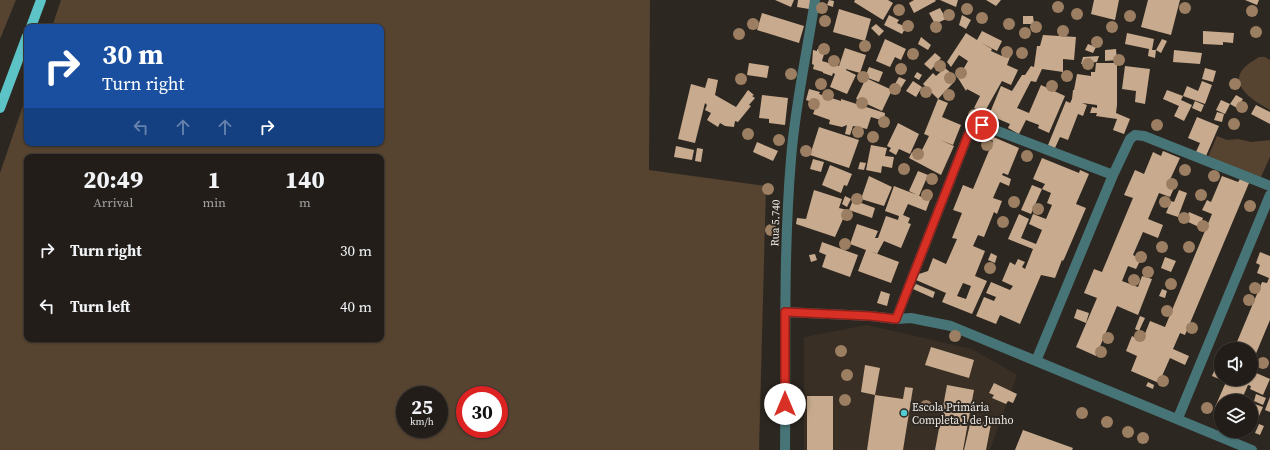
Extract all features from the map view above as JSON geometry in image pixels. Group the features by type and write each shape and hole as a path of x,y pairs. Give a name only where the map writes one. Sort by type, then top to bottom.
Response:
{"main road":[{"path":"31,24 41,0"},
{"path":"0,108 24,44"}],"street":[{"name":"Rua 5.740","path":"785,450 786,231 791,158 799,92 815,0"},
{"path":"896,319 968,135 974,128 982,125 1113,175"},
{"path":"1036,361 1113,175 1130,139 1135,135 1144,136 1270,186"},
{"path":"1178,418 1270,195"},
{"path":"785,312 870,316 896,319 911,318 951,326 1178,418 1252,450"}],"shaded area":[{"path":"0,0 16,0 0,39"},
{"path":"61,0 650,0 649,170 766,186 759,450 0,450 0,173 24,103 24,146 384,146 384,24 53,24"},
{"path":"1259,57 1265,57 1270,60 1270,110 1251,98 1241,86 1239,80 1240,73 1246,66"},
{"path":"1217,136 1227,140 1238,139 1251,142 1270,140 1270,157 1261,177 1208,157"},
{"name":"Escola Primária Completa 1 de Junho","path":"867,325 972,349 1017,375 990,450 804,450 804,337"}],"building":[{"path":"775,0 794,0 791,7"},
{"path":"798,0 811,0 809,9 797,7"},
{"path":"829,0 834,1 833,7 827,5"},
{"path":"855,0 888,0 893,3 883,20 854,2"},
{"path":"914,0 936,1 914,13 909,3"},
{"path":"940,0 958,0 956,7"},
{"path":"986,0 1001,0 996,6"},
{"path":"1094,0 1119,0 1115,20 1091,14"},
{"path":"1148,0 1180,0 1171,35 1141,27"},
{"path":"1245,0 1259,0 1257,5"},
{"path":"940,8 946,19 935,24 929,13"},
{"path":"839,9 871,19 865,41 833,32"},
{"path":"762,13 804,26 799,43 757,30"},
{"path":"889,15 899,20 897,23 906,27 902,34 884,25"},
{"path":"962,15 971,20 966,29 959,25"},
{"path":"1023,16 1033,16 1034,24 1023,24"},
{"path":"876,24 884,31 879,36 871,28"},
{"path":"982,31 1002,41 997,51 981,43 992,49 991,51 1002,56 1003,54 1010,57 1007,65 1018,70 1011,85 1002,81 984,113 974,108 980,96 967,89 966,91 958,78 968,61 959,55 951,67 947,62 966,33 977,40"},
{"path":"1203,31 1234,33 1233,43 1223,42 1223,45 1203,44"},
{"path":"1127,33 1154,39 1152,50 1156,50 1155,58 1148,56 1149,49 1125,44"},
{"path":"1043,35 1076,37 1074,60 1063,59 1063,72 1042,69 1036,82 1031,81 1017,108 1029,113 1041,85 1065,96 1049,133 1038,128 1039,125 1026,120 1019,134 1008,128 1010,124 989,115 1001,86 1012,91 1022,75 1025,75 1031,66 1034,67 1037,46 1040,46"},
{"path":"921,37 931,45 928,50 918,44"},
{"path":"885,39 906,49 901,60 895,57 890,67 876,61"},
{"path":"1162,39 1167,41 1161,53 1156,50"},
{"path":"1088,44 1096,47 1093,53 1085,50"},
{"path":"845,48 866,55 860,73 846,69 856,75 847,94 830,87 835,74 833,73 832,76 813,69 814,65 812,64 813,50 817,51 817,49 825,51 822,61 839,66"},
{"path":"1116,49 1117,60 1105,61 1105,50"},
{"path":"1174,50 1202,53 1200,64 1173,62"},
{"path":"935,53 941,58 931,70 924,64"},
{"path":"1099,56 1097,62 1081,64 1083,57"},
{"path":"749,63 769,66 767,78 747,75"},
{"path":"1096,63 1117,63 1116,113 1130,119 1124,134 1113,130 1117,119 1096,116 1097,113 1090,113 1092,107 1097,108 1097,105 1082,103 1087,105 1083,116 1078,114 1068,140 1060,137 1055,148 1048,145 1066,101 1070,103 1072,99 1077,74 1091,76 1091,72 1095,72"},
{"path":"1125,66 1150,69 1145,104 1135,102 1136,91 1122,89"},
{"path":"869,67 883,72 879,82 865,77"},
{"path":"945,68 951,73 948,77 954,82 938,99 923,84 933,73 936,76"},
{"path":"1205,68 1216,71 1213,82 1202,79"},
{"path":"917,72 922,75 919,80 914,77"},
{"path":"899,77 906,80 901,88 895,84"},
{"path":"708,78 718,80 715,95 736,107 748,90 754,95 752,96 755,98 749,105 751,106 738,122 735,121 734,127 725,126 720,123 718,127 707,120 711,113 705,110 707,105 705,103 695,143 678,139 691,84 705,88"},
{"path":"866,78 892,90 882,111 856,99"},
{"path":"913,81 922,87 916,97 906,91"},
{"path":"1202,81 1212,85 1205,104 1183,96 1187,86 1198,91"},
{"path":"809,89 841,101 841,99 885,113 884,121 871,117 867,129 853,126 850,135 845,134 847,125 842,127 829,124 830,120 813,114 817,104 806,100"},
{"path":"1167,90 1183,96 1181,100 1192,105 1184,121 1174,116 1179,106 1163,99"},
{"path":"762,95 788,98 785,125 769,123 769,119 759,118"},
{"path":"1236,95 1243,99 1237,108 1230,104"},
{"path":"938,99 948,103 942,117 961,125 953,145 940,140 954,146 941,175 909,158 912,152 919,156 929,136 924,134"},
{"path":"1221,100 1230,104 1225,114 1216,110"},
{"path":"1195,101 1204,105 1201,112 1192,108"},
{"path":"1256,105 1270,112 1270,124 1251,114"},
{"path":"1217,112 1224,114 1222,122 1214,120"},
{"path":"1197,117 1219,126 1206,156 1196,152 1200,143 1188,138"},
{"path":"898,123 919,134 910,154 899,149 896,155 889,151 891,148 887,146"},
{"path":"819,127 859,140 849,168 810,155"},
{"path":"984,133 1019,148 1008,175 1003,173 1002,175 1011,179 1009,186 1000,182 993,198 1002,201 997,214 994,212 984,237 978,235 973,246 985,251 975,276 987,281 972,314 942,302 946,293 916,280 919,274 928,271 933,258 946,264 957,239 952,238 962,213 953,210 963,185 973,189 993,141 982,136","holes":["963,283 971,286 966,299 957,296"]},
{"path":"757,142 778,151 773,161 753,152"},
{"path":"871,145 887,148 885,156 894,157 892,168 882,166 881,173 866,170"},
{"path":"676,146 694,150 692,160 674,157"},
{"path":"697,148 703,149 701,162 695,161"},
{"path":"1163,151 1180,158 1168,184 1175,186 1170,197 1159,193 1148,219 1163,225 1158,238 1143,232 1133,255 1141,259 1136,269 1128,266 1122,281 1138,287 1142,276 1152,279 1138,315 1117,306 1096,356 1076,347 1097,298 1084,293 1094,269 1102,272 1133,198 1124,195 1135,170 1144,174 1153,152 1161,156"},
{"path":"1042,158 1079,173 1080,170 1089,174 1076,204 1086,208 1055,278 1041,275 1020,324 1000,315 996,324 976,316 984,297 994,301 996,297 986,293 991,282 1010,290 1013,286 1002,281 1010,262 1015,265 1018,259 1025,262 1022,267 1025,269 1033,249 1008,239 1019,214 1029,219 1021,238 1036,244 1042,230 1029,224 1033,214 1046,219 1052,205 1047,203 1051,193 1042,189 1045,184 1033,179"},
{"path":"813,159 824,162 821,172 810,169"},
{"path":"860,162 866,163 864,170 858,169"},
{"path":"830,165 852,174 847,186 844,185 841,193 822,185"},
{"path":"918,171 928,175 919,196 909,191"},
{"path":"869,176 892,187 884,206 861,199"},
{"path":"1222,176 1238,182 1240,179 1249,183 1185,335 1180,333 1173,349 1189,356 1185,365 1170,358 1159,383 1131,371 1137,356 1126,351 1132,336 1142,341 1150,321 1165,327 1212,214 1202,210 1207,200 1211,202"},
{"path":"1032,185 1042,189 1031,214 1021,210"},
{"path":"894,186 930,200 926,211 908,204 903,215 910,218 908,223 911,224 901,248 884,241 877,254 899,262 891,283 858,271 866,250 850,244 857,224 878,231 875,238 878,238 886,216 898,220 899,216 885,211"},
{"path":"814,190 842,199 839,208 847,210 835,237 796,224 797,218 806,219"},
{"path":"1179,190 1187,193 1178,217 1166,213 1171,201 1174,202"},
{"path":"845,196 851,199 847,207 842,204"},
{"path":"853,200 875,208 872,218 849,210"},
{"path":"1189,212 1203,218 1199,227 1186,221"},
{"path":"822,242 858,255 850,277 822,267 826,255 819,252"},
{"path":"1260,252 1270,256 1270,320 1258,349 1258,342 1237,342 1262,282 1267,283 1269,278 1257,273 1260,265 1256,263"},
{"path":"991,253 997,256 995,263 988,260"},
{"path":"815,254 817,260 811,262 809,255"},
{"path":"1165,257 1176,261 1171,272 1161,268"},
{"path":"916,284 935,292 933,298 913,289"},
{"path":"1162,289 1167,291 1165,298 1159,296"},
{"path":"881,291 890,294 887,306 877,303"},
{"path":"1077,309 1089,313 1086,323 1074,318"},
{"path":"1140,316 1145,318 1139,331 1135,329"},
{"path":"931,347 974,360 969,378 925,365"},
{"path":"865,365 880,368 875,395 861,392"},
{"path":"1258,374 1270,379 1263,395 1250,389 1251,386 1258,386"},
{"path":"1148,382 1154,385 1153,389 1146,386"},
{"path":"994,383 1017,394 1013,403 1008,401 1006,404 992,398 994,395 989,393"},
{"path":"947,385 974,390 963,450 935,450"},
{"path":"1224,386 1248,386 1244,394 1221,394"},
{"path":"905,387 913,388 903,450 867,450 875,395 903,399"},
{"path":"1258,395 1266,398 1263,405 1258,403"},
{"path":"807,396 833,396 833,450 807,450"},
{"path":"1270,397 1270,412 1265,410"},
{"path":"1258,405 1263,407 1258,418"},
{"path":"971,420 991,424 986,450 964,450"},
{"path":"1259,424 1264,426 1260,435 1258,434"},
{"path":"1023,430 1073,448 1072,450 1015,450"}],"place":[{"name":"Escola Primária Completa 1 de Junho","path":"904,413"}],"route":[{"path":"785,404 785,312 870,316 896,319 968,135 974,128 982,125"}]}
